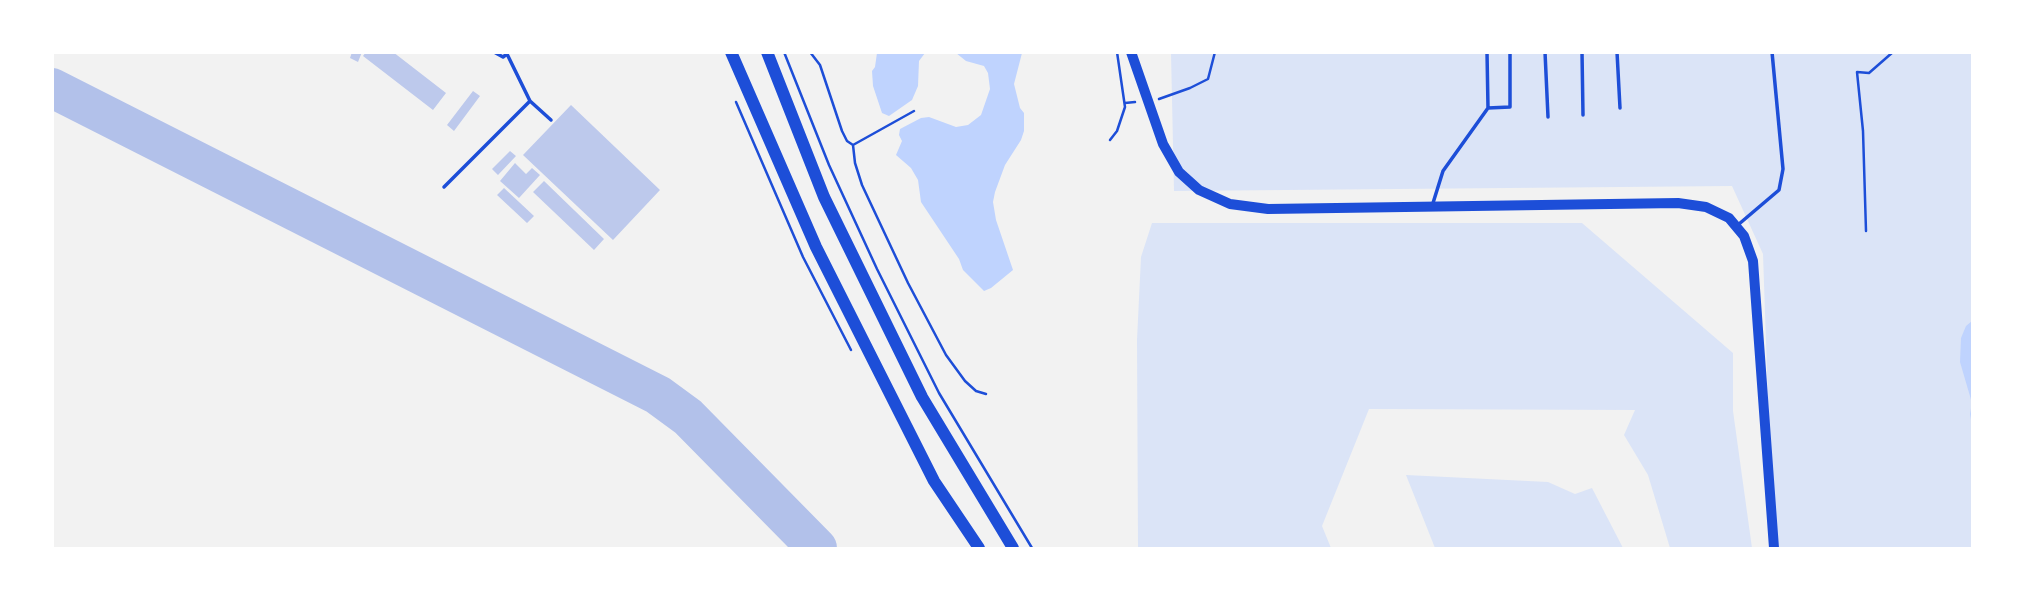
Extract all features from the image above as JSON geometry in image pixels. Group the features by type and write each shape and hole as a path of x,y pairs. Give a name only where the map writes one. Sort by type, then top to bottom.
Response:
{"highway":[{"path":"731,52 816,247 934,481 979,548"},
{"path":"767,52 824,197 922,397 1013,548"}],"street":[{"path":"1131,52 1163,144 1179,172 1199,190 1214,198 1247,207 1268,209 1678,203 1706,208 1729,218 1737,226 1753,261 1774,548"}],"lane":[{"path":"494,52 503,57 508,53 530,100 551,120"},
{"path":"1432,205 1443,171 1488,107 1487,52"},
{"path":"1488,107 1510,107 1510,52"},
{"path":"1545,52 1548,117"},
{"path":"1582,52 1583,115"},
{"path":"1617,52 1620,108"},
{"path":"1737,226 1779,190 1783,169 1772,52"},
{"path":"444,187 530,100"}],"path":[{"path":"784,52 830,165 883,281 939,393 1032,548"},
{"path":"810,52 820,65 842,131 847,141 853,145 862,185 923,315 955,370 976,391 986,394"},
{"path":"1110,140 1117,131 1125,103 1117,52"},
{"path":"1125,103 1148,101 1190,88 1208,79 1216,52"},
{"path":"1866,231 1863,131 1857,72 1869,73 1893,52"},
{"path":"853,145 914,111"}],"shaded area":[{"path":"1171,53 1972,53 1972,548 1773,548 1763,254 1732,186 1174,191"},
{"path":"1152,223 1582,223 1733,353 1733,411 1752,548 1670,548 1648,475 1624,435 1635,410 1369,409 1322,526 1331,548 1138,548 1137,340 1141,257"},
{"path":"1406,475 1548,482 1575,494 1592,488 1623,548 1435,548"}],"water":[{"path":"877,53 925,53 919,61 918,86 912,100 889,116 882,113 873,86 872,71"},
{"path":"956,53 1022,53 1014,84 1020,108 1024,113 1024,131 1005,165 993,202 996,220 1013,270 984,291 963,270 959,259 921,202 918,180 911,168 896,155 902,141 900,129 921,118 929,117 956,127 968,125 981,115 990,89 988,73 984,66 966,61"},
{"path":"1972,321 1972,403 1960,362 1961,338 1966,326"}],"building":[{"path":"352,52 362,52 358,62 350,58"},
{"path":"366,52 393,52 446,93 433,110 363,56"},
{"path":"473,91 480,96 454,131 447,125"},
{"path":"571,105 660,190 613,240 523,155"},
{"path":"510,151 516,156 498,175 492,169"},
{"path":"515,163 526,174 532,168 540,175 519,198 500,181"},
{"path":"544,181 604,239 594,250 533,192"},
{"path":"504,188 534,216 527,223 497,195"}],"taxiway":[{"path":"52,88 658,395 688,417 817,548"}]}
